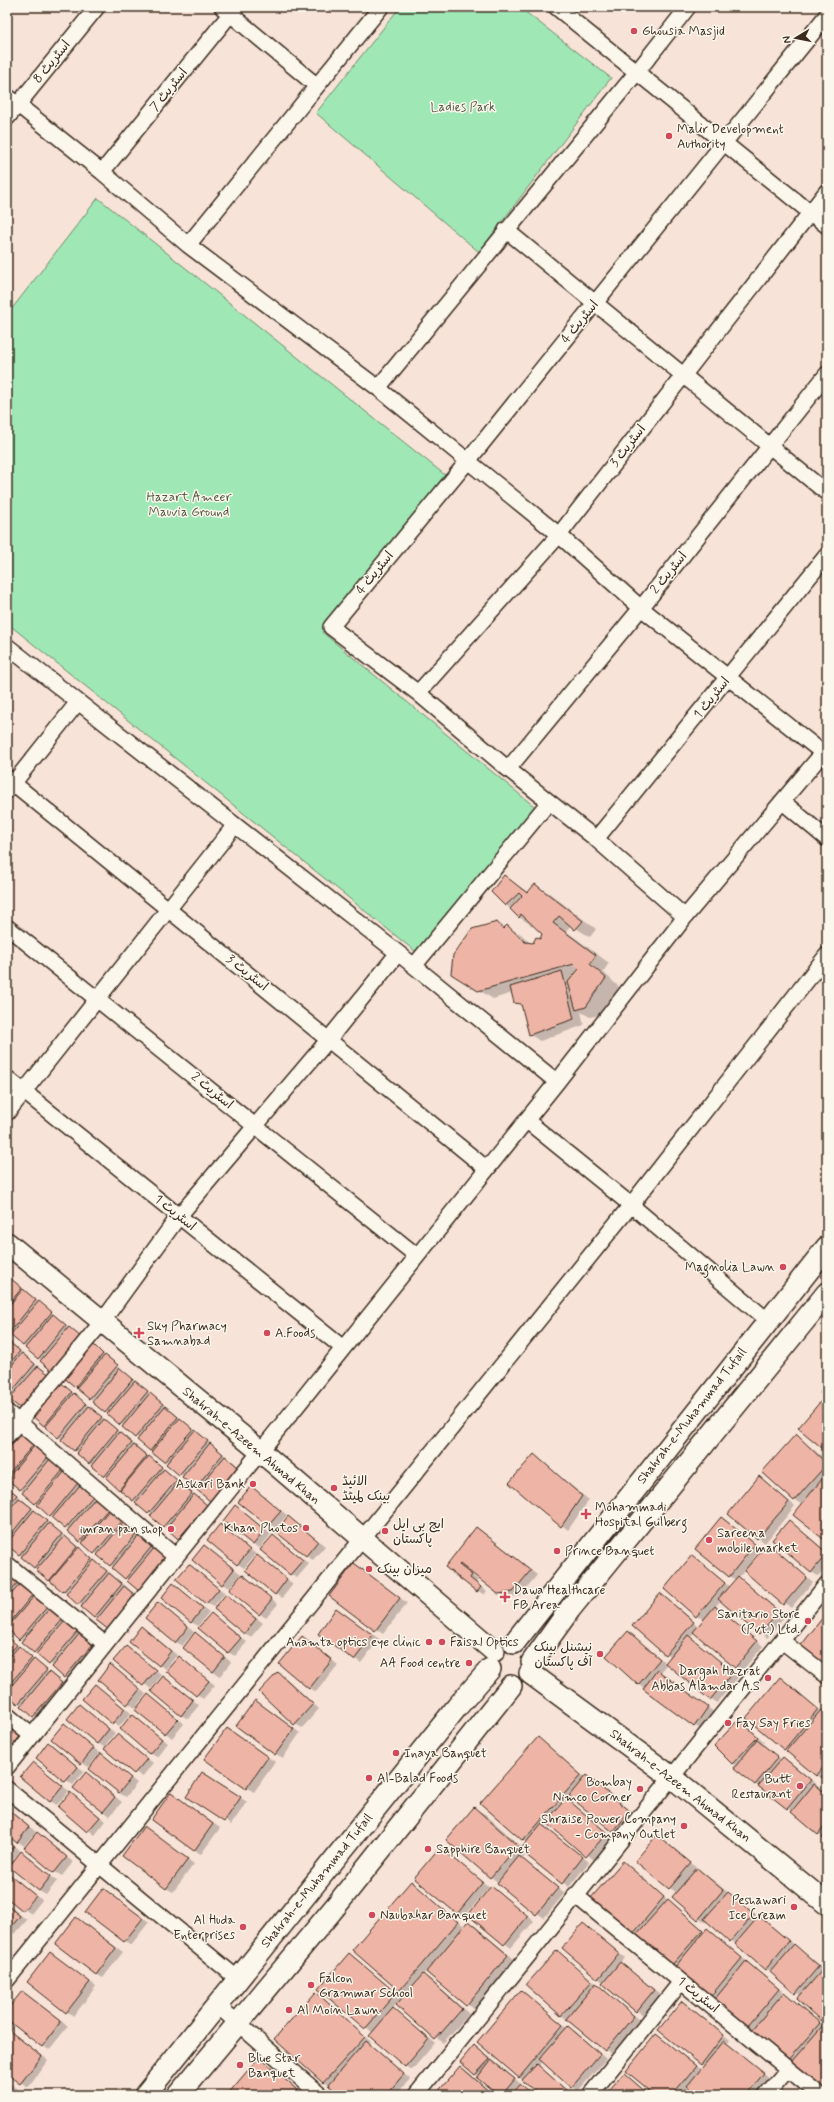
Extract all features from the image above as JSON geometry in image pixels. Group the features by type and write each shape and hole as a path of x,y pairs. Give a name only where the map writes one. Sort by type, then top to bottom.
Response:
{"main road":[{"name":"Shahrah-e-Azeem Ahmad Khan","path":"7,1243 260,1451 361,1539 492,1660"},
{"name":"Shahrah-e-Muhammad Tufail","path":"514,1643 827,1247"},
{"name":"Shahrah-e-Muhammad Tufail","path":"531,1668 570,1609 826,1295"},
{"path":"178,2095 236,2023 335,1907 511,1686 526,1679 531,1668 526,1650 514,1643 500,1646 492,1660 497,1681 511,1686"},
{"name":"Shahrah-e-Muhammad Tufail","path":"145,2095 492,1660"},
{"name":"Shahrah-e-Azeem Ahmad Khan","path":"531,1668 673,1778 827,1904"}],"street":[{"name":"اسٹریٹ 8","path":"7,118 12,101 97,7"},
{"path":"188,245 381,7"},
{"path":"556,7 827,226"},
{"path":"378,388 637,72 688,7"},
{"path":"230,9 317,86"},
{"name":"اسٹریٹ 7","path":"102,172 230,9"},
{"name":"اسٹریٹ 4","path":"418,693 331,627 467,462 827,15"},
{"path":"7,1767 557,1082 685,917 783,802 825,750 641,608 559,535 467,462 378,388 188,245 102,172 12,101"},
{"name":"اسٹریٹ 3","path":"418,693 559,535 827,191"},
{"path":"506,230 596,302 827,493"},
{"name":"اسٹریٹ 2","path":"508,769 641,608 827,374"},
{"name":"اسٹریٹ 1","path":"596,839 827,555"},
{"path":"7,646 398,953 557,1082"},
{"path":"418,693 508,769 596,839 685,917"},
{"path":"9,784 78,702"},
{"name":"اسٹریٹ 3","path":"9,784 169,909 487,1169"},
{"path":"414,966 549,802"},
{"path":"783,802 827,839"},
{"path":"7,1113 235,825"},
{"name":"اسٹریٹ 2","path":"7,927 417,1256"},
{"path":"7,1436 102,1322 179,1216 329,1039 398,953"},
{"path":"7,1980 631,1205 827,955"},
{"name":"اسٹریٹ 1","path":"7,1078 343,1348"},
{"path":"526,1120 631,1205 768,1321"},
{"path":"7,1412 176,1557"},
{"path":"7,1564 105,1644"},
{"path":"416,2095 575,1895 673,1778 827,1584"},
{"path":"782,1640 827,1676"},
{"path":"7,1715 32,1736"},
{"path":"7,1789 98,1866 238,1979"},
{"name":"اسٹریٹ 1","path":"575,1895 820,2095"},
{"path":"590,2095 681,1982"},
{"path":"217,2005 320,2095"},
{"path":"766,2095 788,2069"}],"green space":[{"name":"Ladies Park","path":"400,7 519,7 611,78 479,252 316,113"},
{"name":"Hazart Ameer Mauvia Ground","path":"98,198 445,475 322,632 535,807 416,952 7,623 7,315"}],"building":[{"path":"504,875 527,893 535,884 583,921 575,930 559,916 553,923 596,955 590,964 606,978 586,1007 576,1010 568,982 579,969 574,964 478,991 451,974 453,955 472,929 497,922 503,929 507,925 525,942 533,943 536,937 540,939 542,934 521,914 519,918 510,909 522,896 519,893 505,906 491,892"},
{"path":"562,971 574,1019 529,1035 521,1004 514,1003 510,987"},
{"path":"9,1277 22,1288 7,1306 7,1279"},
{"path":"23,1289 36,1300 8,1334 7,1308"},
{"path":"39,1301 52,1312 23,1346 10,1335"},
{"path":"53,1314 66,1325 38,1359 25,1348"},
{"path":"69,1327 82,1338 53,1372 40,1361"},
{"path":"7,1340 20,1351 7,1367"},
{"path":"91,1342 103,1354 75,1387 62,1376"},
{"path":"22,1353 35,1364 7,1397 7,1371"},
{"path":"105,1355 118,1365 89,1399 76,1388"},
{"path":"38,1366 51,1376 22,1410 9,1399"},
{"path":"120,1368 133,1379 105,1413 92,1402"},
{"path":"59,1381 72,1392 44,1426 31,1415"},
{"path":"135,1381 148,1391 120,1425 107,1414"},
{"path":"827,1385 827,1400 820,1393"},
{"path":"74,1393 86,1404 58,1438 45,1427"},
{"path":"150,1393 163,1404 135,1438 122,1427"},
{"path":"821,1401 827,1407 827,1452 798,1428"},
{"path":"89,1406 102,1417 74,1451 61,1440"},
{"path":"165,1406 178,1417 150,1451 137,1440"},
{"path":"180,1418 193,1429 164,1462 151,1452"},
{"path":"104,1419 117,1430 89,1464 76,1453"},
{"path":"195,1430 208,1441 179,1475 166,1464"},
{"path":"119,1432 132,1443 104,1477 91,1466"},
{"path":"21,1434 34,1444 7,1476 7,1450"},
{"path":"796,1434 827,1464 794,1501 762,1472"},
{"path":"210,1443 223,1454 195,1488 182,1477"},
{"path":"35,1445 48,1457 20,1490 7,1479"},
{"path":"134,1445 147,1456 119,1490 106,1478"},
{"name":"Mohammadi Hospital Gulberg","path":"534,1454 582,1496 561,1527 509,1483"},
{"path":"149,1456 162,1467 133,1501 120,1490"},
{"path":"225,1456 238,1467 210,1501 197,1490"},
{"path":"50,1459 63,1470 35,1504 22,1493"},
{"path":"164,1469 177,1480 148,1514 135,1503"},
{"path":"65,1471 78,1483 50,1517 37,1505"},
{"path":"827,1473 827,1542 793,1515"},
{"path":"759,1476 789,1502 757,1539 728,1514"},
{"path":"179,1482 192,1493 163,1527 150,1516"},
{"path":"81,1484 94,1495 65,1529 52,1518"},
{"path":"251,1486 281,1511 268,1526 238,1502"},
{"path":"7,1487 17,1495 7,1507"},
{"path":"194,1494 207,1505 178,1539 166,1528"},
{"path":"96,1497 109,1508 80,1542 67,1531"},
{"path":"19,1498 32,1508 7,1539 7,1512"},
{"path":"235,1505 265,1530 253,1545 223,1521"},
{"path":"110,1509 123,1520 94,1554 82,1543"},
{"path":"34,1510 47,1521 19,1555 7,1545 7,1543"},
{"path":"288,1516 318,1541 306,1556 276,1532"},
{"path":"721,1517 755,1544 729,1577 695,1549"},
{"path":"789,1520 827,1553 811,1573 772,1540"},
{"path":"125,1521 138,1532 110,1566 97,1555"},
{"path":"49,1523 62,1534 34,1568 21,1557"},
{"path":"220,1524 250,1550 237,1565 207,1540"},
{"path":"476,1527 531,1570 513,1592 498,1594 460,1564 459,1565 472,1575 470,1578 481,1587 477,1592 445,1567"},
{"path":"140,1534 153,1545 125,1579 112,1568"},
{"path":"273,1535 303,1560 290,1575 260,1550"},
{"path":"65,1536 77,1547 49,1581 36,1570"},
{"path":"768,1543 807,1577 783,1605 744,1571"},
{"path":"204,1545 234,1569 222,1585 192,1560"},
{"path":"79,1547 92,1559 63,1592 50,1581"},
{"path":"155,1547 168,1558 140,1592 127,1581"},
{"path":"257,1555 287,1579 275,1595 245,1570"},
{"path":"692,1555 725,1583 696,1617 664,1589"},
{"path":"94,1560 107,1571 78,1605 66,1594"},
{"path":"354,1563 400,1598 375,1631 329,1596"},
{"path":"189,1564 219,1589 206,1604 176,1579"},
{"path":"7,1572 18,1582 7,1595"},
{"path":"109,1573 122,1584 94,1618 81,1607"},
{"path":"242,1574 272,1599 259,1615 229,1590"},
{"path":"738,1576 779,1612 759,1635 718,1599"},
{"path":"21,1583 33,1594 7,1626 7,1599"},
{"path":"173,1583 203,1608 191,1623 161,1598"},
{"path":"124,1586 137,1597 109,1630 96,1620"},
{"path":"660,1593 694,1622 665,1655 632,1626"},
{"path":"226,1594 256,1619 244,1634 214,1609"},
{"path":"35,1595 48,1606 19,1640 7,1628"},
{"path":"158,1602 188,1627 175,1643 145,1618"},
{"path":"715,1606 757,1641 735,1668 693,1632"},
{"path":"50,1608 63,1619 34,1653 21,1642"},
{"path":"336,1608 373,1635 354,1660 318,1634"},
{"path":"827,1612 827,1670 799,1648"},
{"path":"211,1613 241,1638 228,1653 198,1628"},
{"path":"65,1621 78,1631 49,1665 36,1654"},
{"path":"141,1626 171,1651 159,1666 129,1642"},
{"path":"628,1631 660,1659 638,1685 606,1656"},
{"path":"195,1632 225,1657 213,1672 183,1648"},
{"path":"80,1633 93,1644 64,1678 52,1667"},
{"path":"688,1635 733,1672 710,1700 665,1663"},
{"path":"302,1636 332,1660 309,1689 279,1664"},
{"path":"7,1637 17,1645 7,1656"},
{"path":"19,1646 32,1658 7,1687 7,1660"},
{"path":"126,1646 156,1670 143,1686 113,1661"},
{"path":"179,1656 209,1681 196,1696 166,1671"},
{"path":"34,1659 47,1670 18,1704 7,1694 7,1691"},
{"path":"110,1664 140,1689 127,1705 98,1680"},
{"path":"657,1670 708,1707 694,1727 643,1689"},
{"path":"49,1672 62,1683 33,1717 21,1706"},
{"path":"278,1672 313,1704 294,1725 259,1692"},
{"path":"163,1676 193,1700 181,1716 151,1691"},
{"path":"780,1677 818,1709 784,1750 746,1718"},
{"path":"95,1684 125,1709 112,1724 82,1699"},
{"path":"148,1694 178,1719 165,1734 135,1710"},
{"path":"255,1700 294,1729 275,1755 236,1726"},
{"path":"79,1704 109,1729 97,1744 67,1719"},
{"path":"821,1710 827,1714 827,1763 816,1776 786,1751"},
{"path":"132,1714 162,1739 149,1754 120,1729"},
{"path":"739,1719 758,1737 732,1764 714,1746"},
{"path":"9,1723 22,1734 7,1752 7,1726"},
{"path":"64,1723 94,1748 81,1764 51,1739"},
{"path":"227,1728 268,1757 246,1789 204,1759"},
{"path":"117,1734 147,1759 134,1774 104,1749"},
{"path":"538,1737 581,1775 523,1841 480,1803"},
{"path":"757,1740 778,1757 755,1785 734,1768"},
{"path":"48,1742 78,1767 65,1782 36,1758"},
{"path":"101,1753 131,1778 119,1793 89,1769"},
{"path":"783,1757 811,1780 787,1809 758,1786"},
{"path":"33,1762 63,1786 50,1802 20,1777"},
{"path":"827,1770 827,1782 821,1777"},
{"path":"86,1772 115,1797 103,1812 73,1788"},
{"path":"202,1772 241,1797 224,1822 186,1797"},
{"path":"586,1775 630,1811 613,1832 569,1796"},
{"path":"814,1784 827,1794 827,1823 818,1835 791,1812"},
{"path":"70,1792 100,1817 87,1832 58,1807"},
{"path":"171,1792 213,1824 194,1851 151,1820"},
{"path":"566,1798 607,1833 586,1857 546,1822"},
{"path":"474,1807 518,1846 490,1878 446,1840"},
{"path":"7,1809 29,1827 17,1843 7,1835"},
{"path":"541,1824 583,1857 562,1884 520,1850"},
{"path":"144,1826 188,1859 166,1889 122,1856"},
{"path":"37,1832 67,1857 54,1873 24,1848"},
{"path":"827,1832 827,1842 822,1838"},
{"path":"657,1835 691,1863 669,1889 635,1861"},
{"path":"7,1840 14,1846 7,1855"},
{"path":"440,1847 483,1882 457,1914 414,1878"},
{"path":"21,1851 51,1876 39,1891 9,1867"},
{"path":"519,1856 558,1888 536,1915 497,1883"},
{"path":"623,1861 664,1897 632,1935 590,1899"},
{"path":"697,1868 723,1890 698,1920 672,1897"},
{"path":"7,1872 36,1896 23,1911 7,1898"},
{"path":"411,1881 458,1922 399,1991 352,1950"},
{"path":"491,1886 528,1916 504,1945 468,1915"},
{"path":"103,1888 143,1918 124,1942 85,1912"},
{"path":"728,1892 754,1914 730,1942 704,1919"},
{"path":"668,1899 703,1930 670,1967 635,1936"},
{"path":"7,1905 20,1916 8,1931 7,1931"},
{"path":"759,1916 789,1941 765,1970 735,1944"},
{"path":"76,1917 116,1948 96,1975 55,1944"},
{"path":"468,1921 508,1955 466,2006 426,1972"},
{"path":"583,1923 619,1953 598,1979 562,1948"},
{"path":"707,1928 742,1958 710,1997 675,1967"},
{"path":"794,1944 819,1966 795,1994 770,1972"},
{"path":"557,1950 592,1981 561,2016 526,1985"},
{"path":"50,1952 90,1982 66,2013 27,1982"},
{"path":"349,1953 396,1993 365,2029 318,1989"},
{"path":"746,1961 779,1989 747,2027 714,2000"},
{"path":"620,1962 654,1990 636,2012 602,1984"},
{"path":"824,1968 827,1970 827,2014 821,2021 797,1999"},
{"path":"423,1974 462,2009 435,2040 396,2005"},
{"path":"596,1983 634,2016 605,2051 566,2019"},
{"path":"521,1990 563,2025 519,2078 477,2042"},
{"path":"22,1991 61,2021 42,2047 7,2020 7,2010"},
{"path":"316,1992 365,2037 323,2083 274,2039"},
{"path":"784,1992 820,2023 787,2061 752,2030"},
{"path":"682,2001 724,2035 701,2065 658,2030"},
{"path":"393,2008 429,2039 405,2067 369,2036"},
{"path":"825,2023 827,2024 826,2092 791,2062"},
{"path":"568,2026 600,2054 571,2088 539,2059"},
{"path":"7,2029 42,2056 20,2084 7,2074"},
{"path":"656,2034 696,2066 672,2095 655,2095 626,2071"},
{"path":"366,2041 404,2074 386,2095 340,2095 328,2085"},
{"path":"724,2041 764,2073 746,2095 698,2095 687,2086"},
{"path":"474,2045 490,2059 475,2075 460,2062"},
{"path":"259,2057 303,2095 227,2095"},
{"path":"491,2060 515,2079 502,2095 498,2095 477,2078"},
{"path":"537,2064 568,2092 566,2095 539,2095 522,2080"},
{"path":"460,2066 493,2095 435,2095"},
{"path":"624,2073 649,2095 605,2095"},
{"path":"521,2084 533,2095 511,2095"},
{"path":"686,2089 693,2095 682,2095"}],"place":[{"name":"Ghousia Masjid","path":"634,31"},
{"name":"Malir Development Authority","path":"669,136"},
{"name":"Magnolia Lawn","path":"783,1267"},
{"name":"Sky Pharmacy Samnabad","path":"139,1333"},
{"name":"A.Foods","path":"267,1333"},
{"name":"Askari Bank","path":"253,1484"},
{"name":"الائیڈ بینک لمیٹڈ","path":"334,1488"},
{"name":"Mohammadi Hospital Gulberg","path":"586,1514"},
{"name":"Khan Photos","path":"306,1528"},
{"name":"imran pan shop","path":"171,1529"},
{"name":"ایچ بی ایل پاکستان","path":"385,1531"},
{"name":"Sareena mobile market","path":"709,1540"},
{"name":"Prince Banquet","path":"557,1551"},
{"name":"میزان بینک","path":"369,1569"},
{"name":"Dawa Healthcare FB Area","path":"505,1597"},
{"name":"Sanitario Store (Pvt.) Ltd.","path":"808,1621"},
{"name":"Anamta optics eye clinic","path":"429,1642"},
{"name":"Faisal Optics","path":"442,1642"},
{"name":"نیشنل بینک آف پاکستان","path":"600,1654"},
{"name":"AA Food centre","path":"469,1663"},
{"name":"Dargah Hazrat Abbas Alamdar A.S","path":"768,1678"},
{"name":"Fay Say Fries","path":"728,1723"},
{"name":"Inaya Banquet","path":"396,1753"},
{"name":"Al-Balad Foods","path":"369,1778"},
{"name":"Butt Restaurant","path":"800,1786"},
{"name":"Bombay Nimco Corner","path":"640,1789"},
{"name":"Shraise Power Company - Company Outlet","path":"684,1826"},
{"name":"Sapphire Banquet","path":"428,1849"},
{"name":"Peshawari Ice Cream","path":"794,1907"},
{"name":"Naubahar Banquet","path":"372,1915"},
{"name":"Al Huda Enterprises","path":"243,1927"},
{"name":"Falcon Grammar School","path":"311,1985"},
{"name":"Al Moin Lawn","path":"289,2010"},
{"name":"Blue Star Banquet","path":"240,2065"}]}
